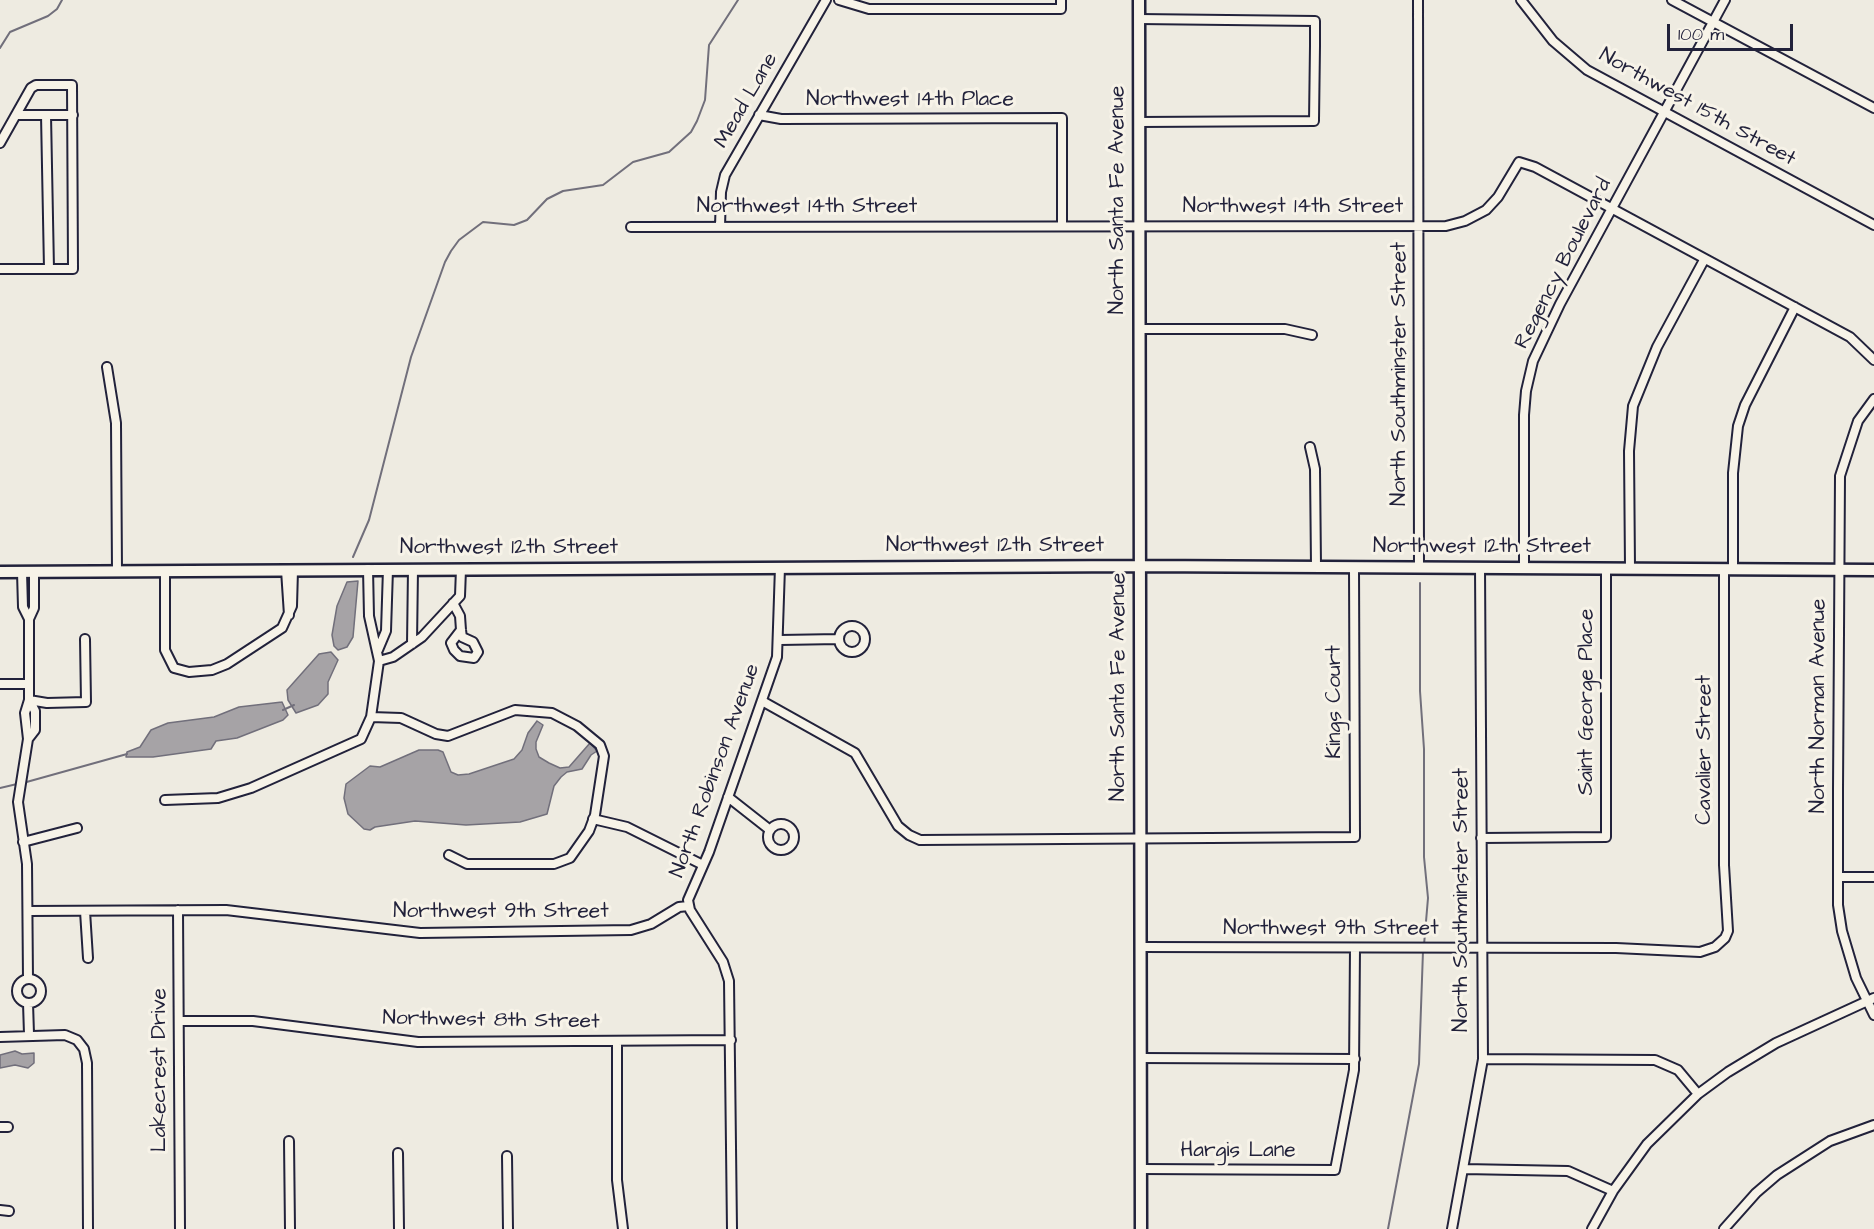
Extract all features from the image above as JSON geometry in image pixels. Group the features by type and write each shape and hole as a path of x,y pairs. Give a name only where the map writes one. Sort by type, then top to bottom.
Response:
{"main road":[{"name":"North Santa Fe Avenue","path":"1139,0 1141,1229"},
{"name":"Northwest 12th Street","path":"0,572 1139,566 1874,570"}],"street":[{"name":"Mead Lane","path":"720,226 722,182 826,0"},
{"path":"839,0 869,9 1061,4"},
{"name":"North Southminster Street","path":"1418,0 1419,567"},
{"name":"Northwest 15th Street","path":"1521,0 1545,32 1571,59 1601,79 1874,225"},
{"path":"1672,0 1874,108"},
{"name":"Regency Boulevard","path":"1524,568 1524,415 1529,375 1560,304 1725,0"},
{"path":"1139,20 1315,21 1314,121 1139,122"},
{"path":"0,143 31,88 36,85 72,85 73,268 0,269"},
{"path":"16,115 73,115"},
{"path":"46,115 49,269"},
{"name":"Northwest 14th Place","path":"759,115 781,119 1062,118 1062,226"},
{"name":"Northwest 14th Street","path":"631,227 1446,226 1478,215 1498,197 1519,162 1534,167 1795,307 1850,338 1874,360"},
{"path":"1630,568 1629,443 1633,406 1658,347 1704,260"},
{"name":"Cavalier Street","path":"1728,931 1724,865 1728,569 1738,426 1745,405 1795,307"},
{"path":"1138,329 1285,329 1312,335"},
{"path":"107,367 116,409 117,571"},
{"name":"North Norman Avenue","path":"1874,399 1858,421 1841,470 1838,569 1838,877 1842,931 1846,950 1870,999 1874,1015"},
{"path":"1310,447 1315,469 1316,566"},
{"name":"North Robinson Avenue","path":"732,1229 730,996 723,962 688,906 690,895 728,797 777,657 780,640 780,567"},
{"name":"Kings Court","path":"1140,838 1355,837 1354,567"},
{"name":"North Southminster Street","path":"1452,1229 1483,1059 1480,567"},
{"name":"Saint George Place","path":"1481,838 1606,837 1606,568"},
{"path":"165,800 218,798 251,788 361,739 371,717 379,661 369,616 368,569"},
{"path":"378,650 386,631 388,569"},
{"path":"412,644 413,569"},
{"path":"379,661 393,657 412,644 460,596 461,569"},
{"path":"165,571 165,650 174,668 212,670 227,664 282,628 289,615 290,570"},
{"path":"28,980 27,864 18,802 28,739 34,730 35,711 30,700 29,684 29,619 34,608 34,571"},
{"path":"21,572 23,607 29,619"},
{"path":"453,603 460,616 461,630"},
{"path":"30,700 47,703 86,702 86,639"},
{"path":"780,640 839,639"},
{"path":"0,684 29,684"},
{"path":"762,700 855,753 898,826 915,838 925,841 1140,838"},
{"path":"371,717 401,718 436,734 448,735 515,710 552,712 564,717 600,745 604,756 593,819 576,851 562,862 467,864 449,855"},
{"path":"728,797 770,830"},
{"path":"593,819 627,827 703,865"},
{"path":"23,842 77,828"},
{"path":"1838,877 1874,877"},
{"name":"Northwest 9th Street","path":"28,911 248,912 420,933 631,930 651,924 679,907 688,906"},
{"name":"Lakecrest Drive","path":"178,910 180,1229"},
{"path":"85,911 88,958"},
{"name":"Northwest 9th Street","path":"1140,947 1616,948 1700,952 1721,944 1728,931"},
{"path":"1140,1058 1355,1059 1355,948"},
{"path":"28,980 38,984 41,989 39,998 28,1003 20,999 18,994 20,984 28,980"},
{"path":"1592,1229 1613,1191 1647,1144 1698,1094 1750,1057 1870,999"},
{"path":"28,1003 29,1034"},
{"name":"Northwest 8th Street","path":"180,1021 246,1020 405,1041 731,1040"},
{"path":"0,1037 29,1034 65,1035 81,1044 87,1056 88,1229"},
{"path":"617,1041 617,1180 623,1229"},
{"name":"Hargis Lane","path":"1141,1169 1335,1170 1355,1059"},
{"path":"1483,1059 1655,1060 1678,1070 1698,1094"},
{"path":"1724,1229 1756,1192 1796,1162 1830,1141 1874,1125"},
{"path":"289,1141 290,1229"},
{"path":"398,1153 399,1229"},
{"path":"507,1156 508,1229"},
{"path":"1464,1169 1568,1171 1613,1191"}],"shaded area":[{"path":"358,581 353,637 347,647 338,650 334,646 332,635 337,606 347,582"},
{"path":"331,652 338,660 328,682 328,694 318,705 296,713 288,700 287,690 319,654"},
{"path":"282,702 288,715 283,720 237,738 216,741 211,749 153,757 126,757 127,752 140,747 151,730 168,723 214,717 239,707"},
{"path":"537,721 543,725 536,742 536,749 539,757 549,763 560,768 569,767 590,743 597,751 591,755 582,769 567,772 561,777 554,786 547,814 520,822 466,825 415,821 375,827 370,830 364,829 348,814 344,798 346,784 370,766 380,767 419,750 438,750 443,752 451,772 458,775 469,774 514,759 522,750 528,733"},
{"path":"15,1051 22,1054 34,1053 34,1063 28,1068 15,1065 0,1068 0,1055"}],"waterway":[{"path":"0,48 10,32 48,16 57,9 62,0"},
{"path":"353,557 369,520 411,357 451,251 459,240 483,222 514,225 527,220 547,199 563,191 603,185 633,162 669,152 691,132 697,121 705,100 709,45 738,0"},
{"path":"1420,583 1424,857 1428,898 1424,945"},
{"path":"283,710 294,705"},
{"path":"23,783 127,754"},
{"path":"0,788 17,784"},
{"path":"1388,1229 1419,1064 1423,951"}]}
